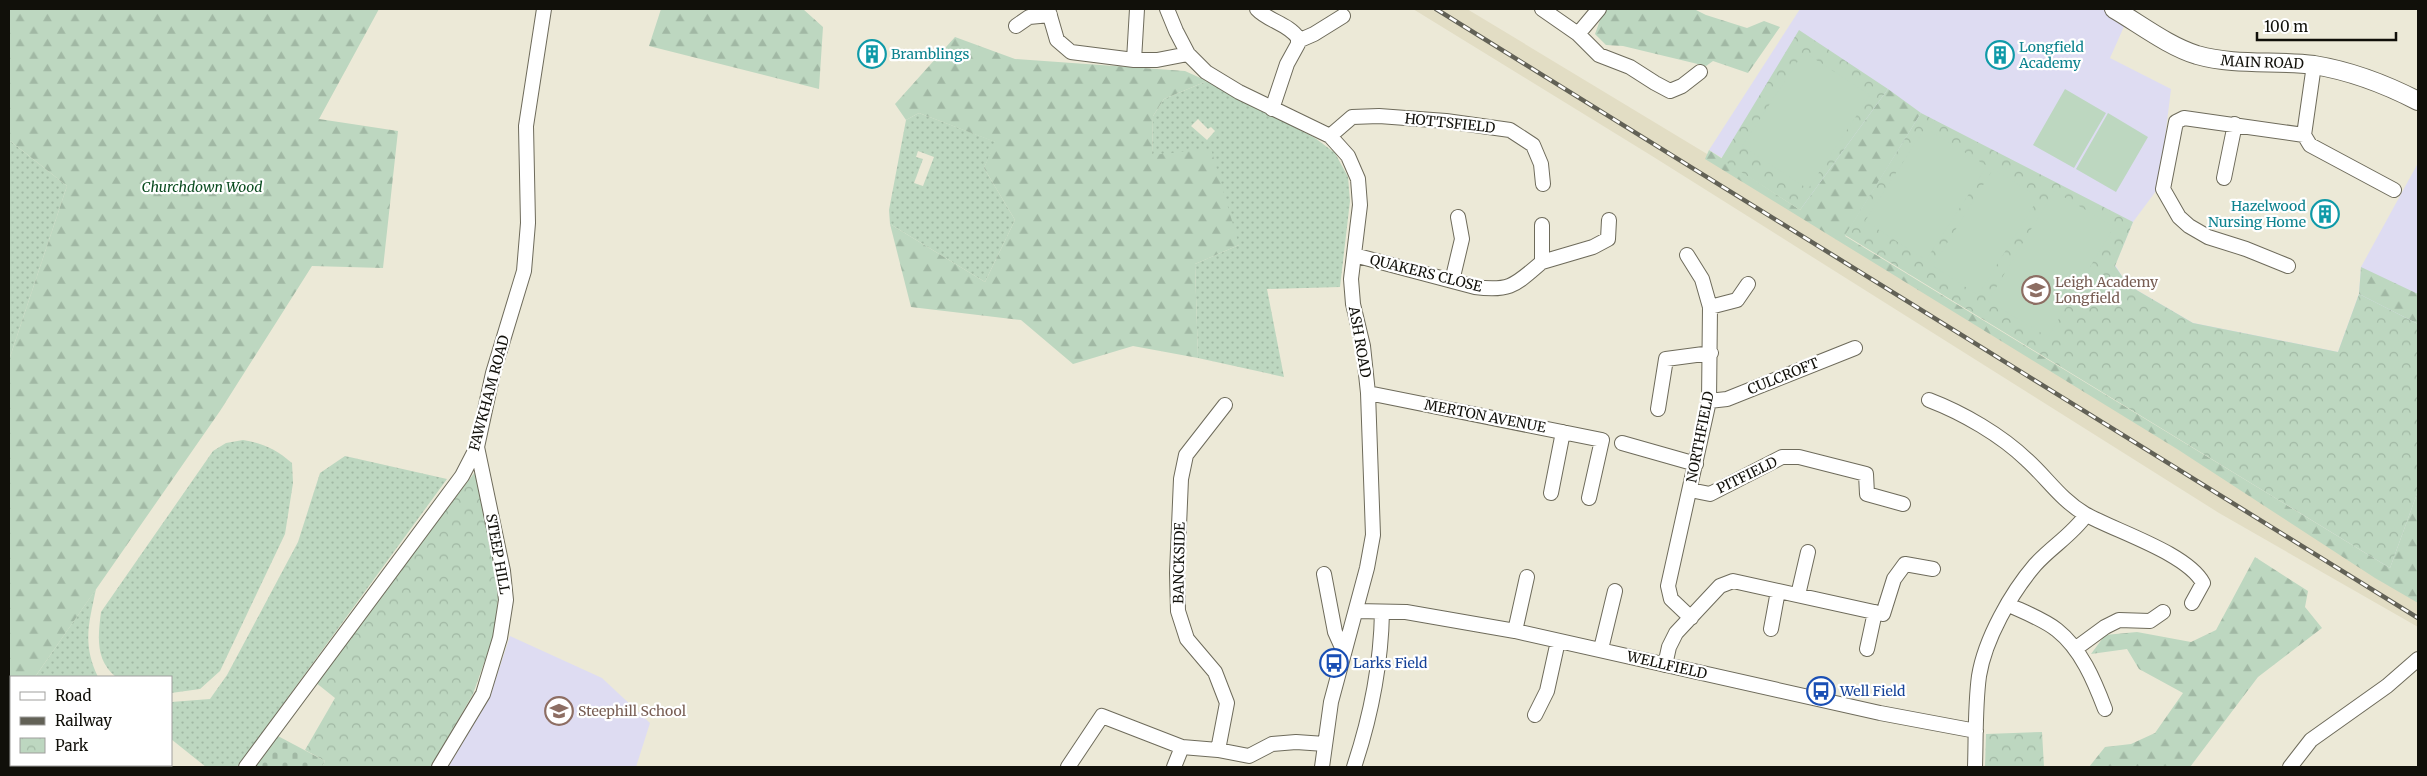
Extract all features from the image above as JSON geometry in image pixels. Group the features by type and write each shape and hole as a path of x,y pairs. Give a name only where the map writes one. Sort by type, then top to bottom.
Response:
{"main road":[{"name":"MAIN ROAD","path":"2114,9 2173,44 2196,54 2222,61 2314,65 2369,78 2418,100"}],"street":[{"name":"FAWKHAM ROAD","path":"246,767 462,476 477,447 492,373 524,271 528,223 526,126 544,9"},
{"path":"1134,60 1138,9"},
{"name":"ASH ROAD","path":"1167,9 1188,54 1206,72 1272,109 1330,136 1348,156 1358,179 1360,205 1351,279 1353,304 1363,346 1368,393 1373,535 1356,611 1331,702 1322,767"},
{"path":"1257,9 1265,16 1294,32 1298,41"},
{"path":"1542,9 1578,34 1599,55 1630,67 1654,84 1670,91 1682,86 1700,72"},
{"path":"1578,34 1599,9"},
{"path":"1016,26 1028,17 1049,12 1057,40 1071,52 1134,60 1157,60 1188,54"},
{"path":"1272,109 1287,64 1298,41 1314,34 1343,16"},
{"path":"2314,65 2304,135 2310,145 2394,190"},
{"name":"HOTTSFIELD","path":"1330,136 1352,118 1379,116 1446,121 1510,130 1533,145 1541,164 1543,184"},
{"path":"2288,266 2246,249 2208,237 2189,226 2179,217 2163,189 2176,122 2184,118 2304,135"},
{"path":"2224,178 2235,124"},
{"path":"1452,281 1462,239 1458,217"},
{"path":"1542,225 1542,262 1593,247 1608,238 1609,220"},
{"name":"QUAKERS CLOSE","path":"1354,255 1452,281 1495,290 1516,285 1542,262"},
{"name":"NORTHFIELD","path":"1687,255 1702,279 1710,307 1711,354 1709,402 1668,586 1671,599 1691,618"},
{"path":"1710,307 1737,300 1748,284"},
{"name":"CULCROFT","path":"1709,402 1727,399 1856,348"},
{"path":"1658,409 1666,359 1711,354"},
{"name":"MERTON AVENUE","path":"1368,393 1602,440 1589,498"},
{"path":"1929,400 1971,419 2020,454 2064,500 2086,514 2143,540 2198,574 2203,583 2192,603"},
{"name":"BANCKSIDE","path":"1218,750 1227,703 1215,672 1187,639 1178,611 1177,573 1181,479 1186,455 1225,405"},
{"path":"1551,493 1563,432"},
{"path":"1622,443 1696,464"},
{"name":"STEEP HILL","path":"439,767 483,694 500,638 506,600 503,570 477,447"},
{"name":"PITFIELD","path":"1690,490 1710,494 1782,457 1799,458 1866,474 1867,494 1904,504"},
{"path":"1975,767 1980,675 1992,635 2015,590 2036,564 2079,525 2086,514"},
{"path":"1798,595 1808,552"},
{"path":"1665,665 1669,647 1676,633 1720,586 1733,581 1883,614 1894,579 1905,564 1933,569"},
{"path":"1324,574 1336,632 1344,652"},
{"path":"1515,631 1527,577"},
{"path":"1601,649 1615,591"},
{"path":"1771,629 1778,591"},
{"path":"2009,604 2057,630 2075,649 2094,681 2105,709"},
{"name":"WELLFIELD","path":"1356,611 1406,612 1515,631 1880,713 1976,731"},
{"path":"1354,767 1376,682 1381,651 1382,612"},
{"path":"1867,649 1875,612"},
{"path":"2075,649 2105,626 2119,620 2150,621 2163,612"},
{"path":"1535,715 1547,691 1558,641"},
{"path":"2290,767 2311,740 2387,686 2418,659"},
{"path":"1068,767 1102,716 1182,747 1218,750 1249,756 1272,744 1296,742 1325,744"},
{"path":"1174,767 1182,747"}],"shaded area":[{"path":"1413,9 1467,9 1800,210 2418,601 2418,627 2219,513 1652,156"},
{"name":"Leigh Academy Longfield","path":"1800,9 2103,9 2126,22 2110,58 2171,89 2159,187 2133,222 2115,265 2128,285 2193,323 2338,352 2359,294 2361,267 2418,163 2418,491 2390,568 1709,150"},
{"name":"Steephill School","path":"510,636 602,678 650,723 636,767 448,767 489,699"}],"green space":[{"name":"Churchdown Wood","path":"9,9 379,9 319,119 398,131 383,268 312,266 220,411 36,676 10,676 9,715 9,360 67,186 9,140"},
{"path":"661,9 803,9 823,27 819,89 649,46"},
{"path":"1604,9 1694,9 1706,15 1747,28 1764,21 1780,27 1748,73 1713,61 1706,66 1623,46 1606,45 1595,34"},
{"path":"1799,30 1888,89 1800,210 1721,159"},
{"path":"955,37 1015,59 1185,71 1207,81 1164,99 1153,116 1152,155 1211,149 1239,245 1195,264 1198,358 1133,346 1073,364 1021,320 911,307 890,224 985,282 1015,220 984,168 995,142 919,113 906,120 895,104"},
{"path":"1804,52 1870,95 1808,189 1742,146"},
{"path":"1207,81 1315,138 1335,153 1348,177 1350,201 1340,287 1267,289 1284,377 1198,358 1195,264 1239,245 1152,155 1153,116 1164,99","holes":["1198,119 1208,129 1211,127 1215,131 1207,140 1191,126"]},
{"path":"1888,89 1921,113 1845,236 2390,568 2418,491 2418,603 2375,578 2177,449 1705,159 1709,150 1800,210"},
{"path":"2065,89 2106,113 2074,168 2033,145"},
{"path":"919,113 996,142 984,168 1015,220 985,282 890,224 889,210 906,120","holes":["918,151 934,157 923,186 914,183 923,159 916,157"]},
{"path":"1921,113 2133,222 2115,266 2128,285 2193,323 2338,352 2359,294 2418,324 2418,491 2390,568 1845,235"},
{"path":"2108,113 2148,137 2116,192 2076,169"},
{"path":"1925,128 1987,166 1926,260 1865,221"},
{"path":"9,140 67,186 9,360"},
{"path":"1993,169 2039,197 1978,295 1933,266"},
{"path":"2054,191 2114,227 2048,337 1988,301"},
{"path":"2361,267 2418,294 2418,324 2359,294"},
{"path":"243,440 269,447 292,463 293,483 285,534 220,671 200,689 172,693 172,676 115,676 104,663 101,655 99,630 101,612 213,451 226,443"},
{"path":"345,456 447,479 237,767 206,767 172,740 172,702 210,699 227,675 298,542 320,473"},
{"path":"475,472 499,589 494,635 473,694 431,767 322,767 325,761 305,750 335,698 315,682"},
{"path":"2255,557 2308,591 2305,607 2322,628 2258,677 2190,767 2089,767 2105,747 2131,744 2155,733 2183,693 2139,669 2127,649 2091,654 2105,635 2137,632 2191,642 2216,630"},
{"path":"96,589 89,623 88,644 98,676 36,676"},
{"path":"10,713 10,766 140,766 9,767"},
{"path":"2042,732 2044,767 1985,767 1986,734"},
{"path":"276,735 325,761 322,767 256,767"}],"railway":[{"path":"1436,9 2418,618"}],"place":[{"name":"Bramblings","path":"872,54"},
{"name":"Longfield Academy","path":"2000,55"},
{"name":"Hazelwood Nursing Home","path":"2325,214"},
{"name":"Leigh Academy Longfield","path":"2036,290"},
{"name":"Larks Field","path":"1334,663"},
{"name":"Well Field","path":"1821,691"},
{"name":"Steephill School","path":"559,711"}]}
